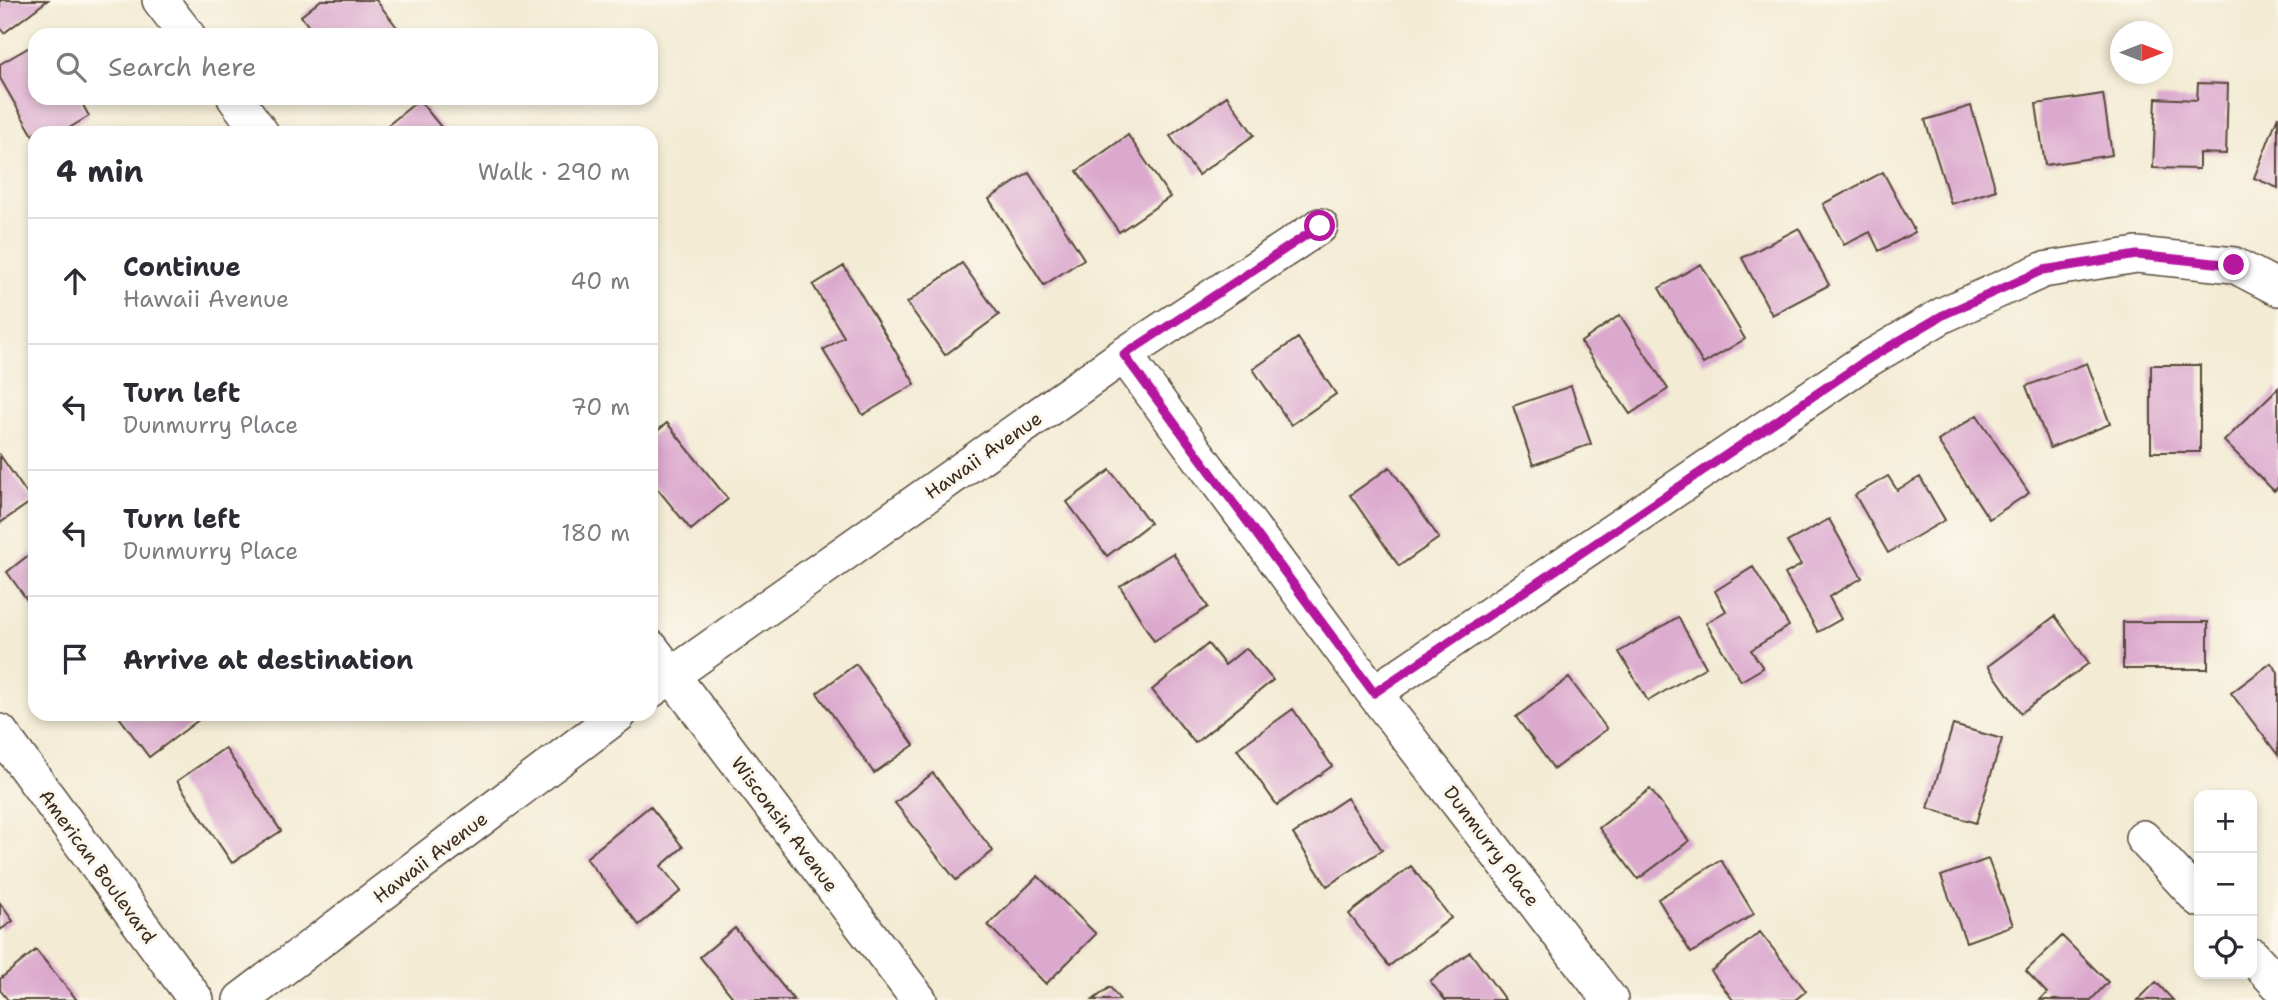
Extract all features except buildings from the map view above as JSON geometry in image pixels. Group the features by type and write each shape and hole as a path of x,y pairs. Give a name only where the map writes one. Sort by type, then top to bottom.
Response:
{"street":[{"path":"160,0 182,28"},
{"path":"239,105 256,126"},
{"name":"Hawaii Avenue","path":"658,671 1124,355 1320,226"},
{"path":"1374,693 1865,361 1943,315 2043,270 2137,255 2234,265 2278,288"},
{"name":"Dunmurry Place","path":"1124,355 1374,693 1610,1000"},
{"name":"Wisconsin Avenue","path":"658,671 919,1000"},
{"name":"Hawaii Avenue","path":"241,1000 610,721"},
{"name":"American Boulevard","path":"0,732 195,1000"},
{"path":"2143,838 2194,894"},
{"path":"2257,961 2278,984"}],"route":[{"path":"1320,226 1124,355 1374,693 1865,361 1943,315 2043,270 2137,255 2234,265"}]}
